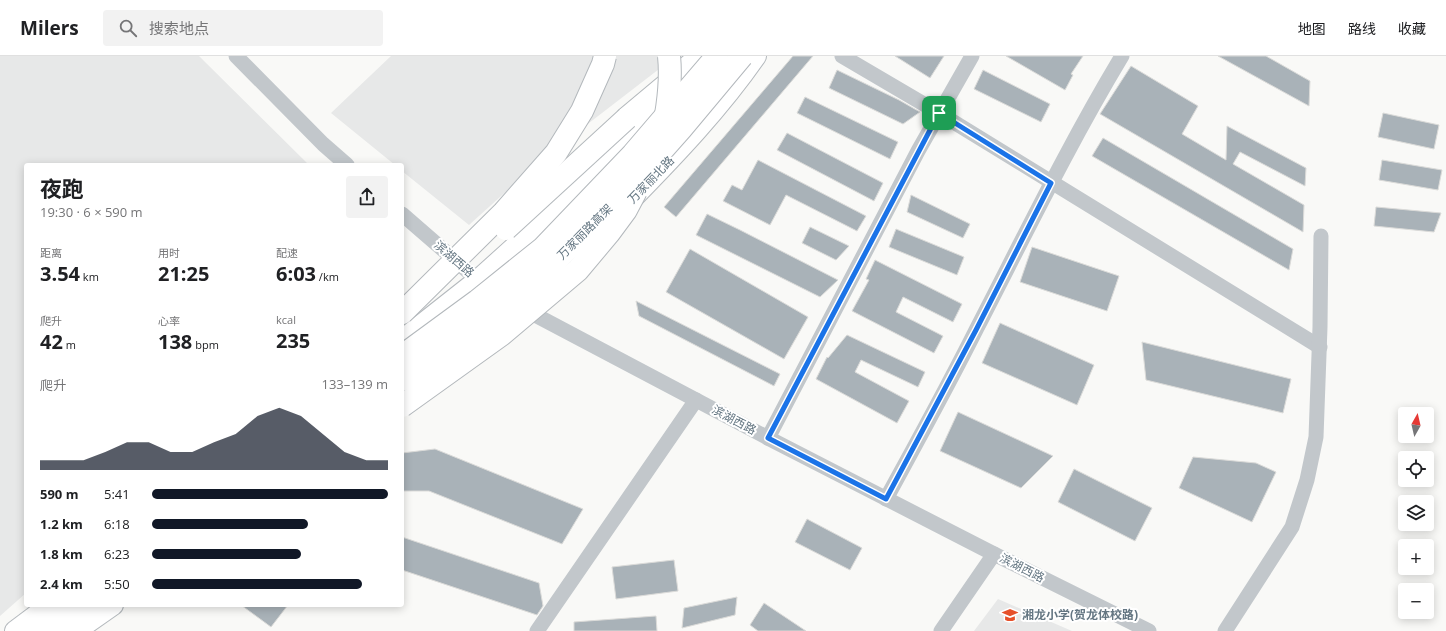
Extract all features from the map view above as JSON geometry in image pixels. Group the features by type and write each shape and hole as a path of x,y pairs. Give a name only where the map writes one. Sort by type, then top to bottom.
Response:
{"highway":[{"path":"404,311 504,212 556,154 582,111 603,64 605,56"},
{"path":"404,405 501,335 578,270 609,234 626,210 647,173 660,143 667,105 670,68 669,56"},
{"name":"万家丽路高架","path":"404,379 493,315 551,266 626,191 681,129 742,56"},
{"path":"404,316 439,290 627,118 708,59"},
{"name":"万家丽路高架","path":"404,355 477,301 543,248 633,154 708,59"},
{"path":"31,631 81,607"},
{"path":"54,631 82,607"}],"main road":[{"name":"万家丽北路","path":"404,394 524,309 587,247 679,150 742,77 756,56"},
{"path":"404,338 478,280 542,222 708,59"},
{"path":"15,631 46,607"},
{"path":"76,631 110,607"}],"street":[{"path":"236,56 344,163"},
{"path":"842,56 939,113 1320,347"},
{"path":"768,438 939,113 972,56"},
{"path":"886,499 976,330 1051,183 1122,56"},
{"name":"滨湖西路","path":"404,216 478,280 524,309 886,499 1149,631"},
{"path":"1225,631 1292,527 1307,480 1316,437 1320,347 1320,236"},
{"path":"537,631 696,400"},
{"path":"942,631 994,554"}],"shaded area":[{"path":"0,56 199,56 307,163 24,163 24,595 0,616"},
{"path":"391,56 676,56 541,160 469,225 404,173 404,163 393,163 331,113"},
{"name":"湘龙小学(贺龙体校路)","path":"998,599 1072,631 974,631"}],"building":[{"path":"793,56 813,56 676,217 664,207"},
{"path":"895,56 944,56 930,78"},
{"path":"1006,56 1083,56 1071,74 1073,75 1065,90"},
{"path":"1218,56 1266,56 1310,81 1309,106"},
{"path":"1131,66 1198,106 1182,134 1226,160 1227,126 1306,168 1305,186 1240,152 1233,164 1304,205 1303,232 1100,114"},
{"path":"837,70 899,100 920,112 903,124 829,88"},
{"path":"983,70 1050,104 1041,122 974,89"},
{"path":"805,97 898,142 890,159 797,113"},
{"path":"1383,113 1439,125 1434,149 1378,137"},
{"path":"787,133 883,183 874,201 777,150"},
{"path":"1103,138 1293,249 1289,270 1092,156"},
{"path":"758,160 866,216 857,231 786,195 770,225 723,201 732,185 742,190"},
{"path":"1382,160 1442,170 1438,190 1379,180"},
{"path":"911,195 970,224 963,238 907,212"},
{"path":"1376,207 1441,213 1434,232 1374,226"},
{"path":"707,214 838,280 820,297 696,235"},
{"path":"810,227 849,246 836,260 802,243"},
{"path":"896,229 964,257 957,275 889,247"},
{"path":"1032,247 1119,276 1107,311 1020,282"},
{"path":"690,249 808,317 784,359 666,292"},
{"path":"875,260 962,304 953,322 903,297 896,312 943,336 934,353 852,311 869,280 866,279"},
{"path":"636,301 780,374 774,386 639,316"},
{"path":"1000,323 1094,365 1077,405 982,363"},
{"path":"847,335 925,372 918,387 861,360 855,372 909,401 897,423 816,379 827,357 828,358"},
{"path":"1142,342 1291,379 1283,413 1146,380"},
{"path":"958,412 1053,456 1021,488 940,451"},
{"path":"435,449 583,509 562,544 429,491 404,491 404,453"},
{"path":"1193,457 1256,463 1276,472 1252,522 1179,488"},
{"path":"1074,469 1152,508 1135,541 1058,502"},
{"path":"807,519 862,548 850,570 795,542"},
{"path":"404,538 539,583 543,606 537,615 404,571"},
{"path":"674,560 678,591 616,599 612,567"},
{"path":"737,597 735,615 682,628 684,608"},
{"path":"764,603 806,631 758,631 750,625"},
{"path":"244,607 286,607 271,627"},
{"path":"656,616 657,631 574,631 574,622"}],"place":[{"name":"湘龙小学(贺龙体校路)","path":"1010,615"}],"route":[{"path":"939,113 1051,183 976,330 886,499 768,438 939,113"}]}
